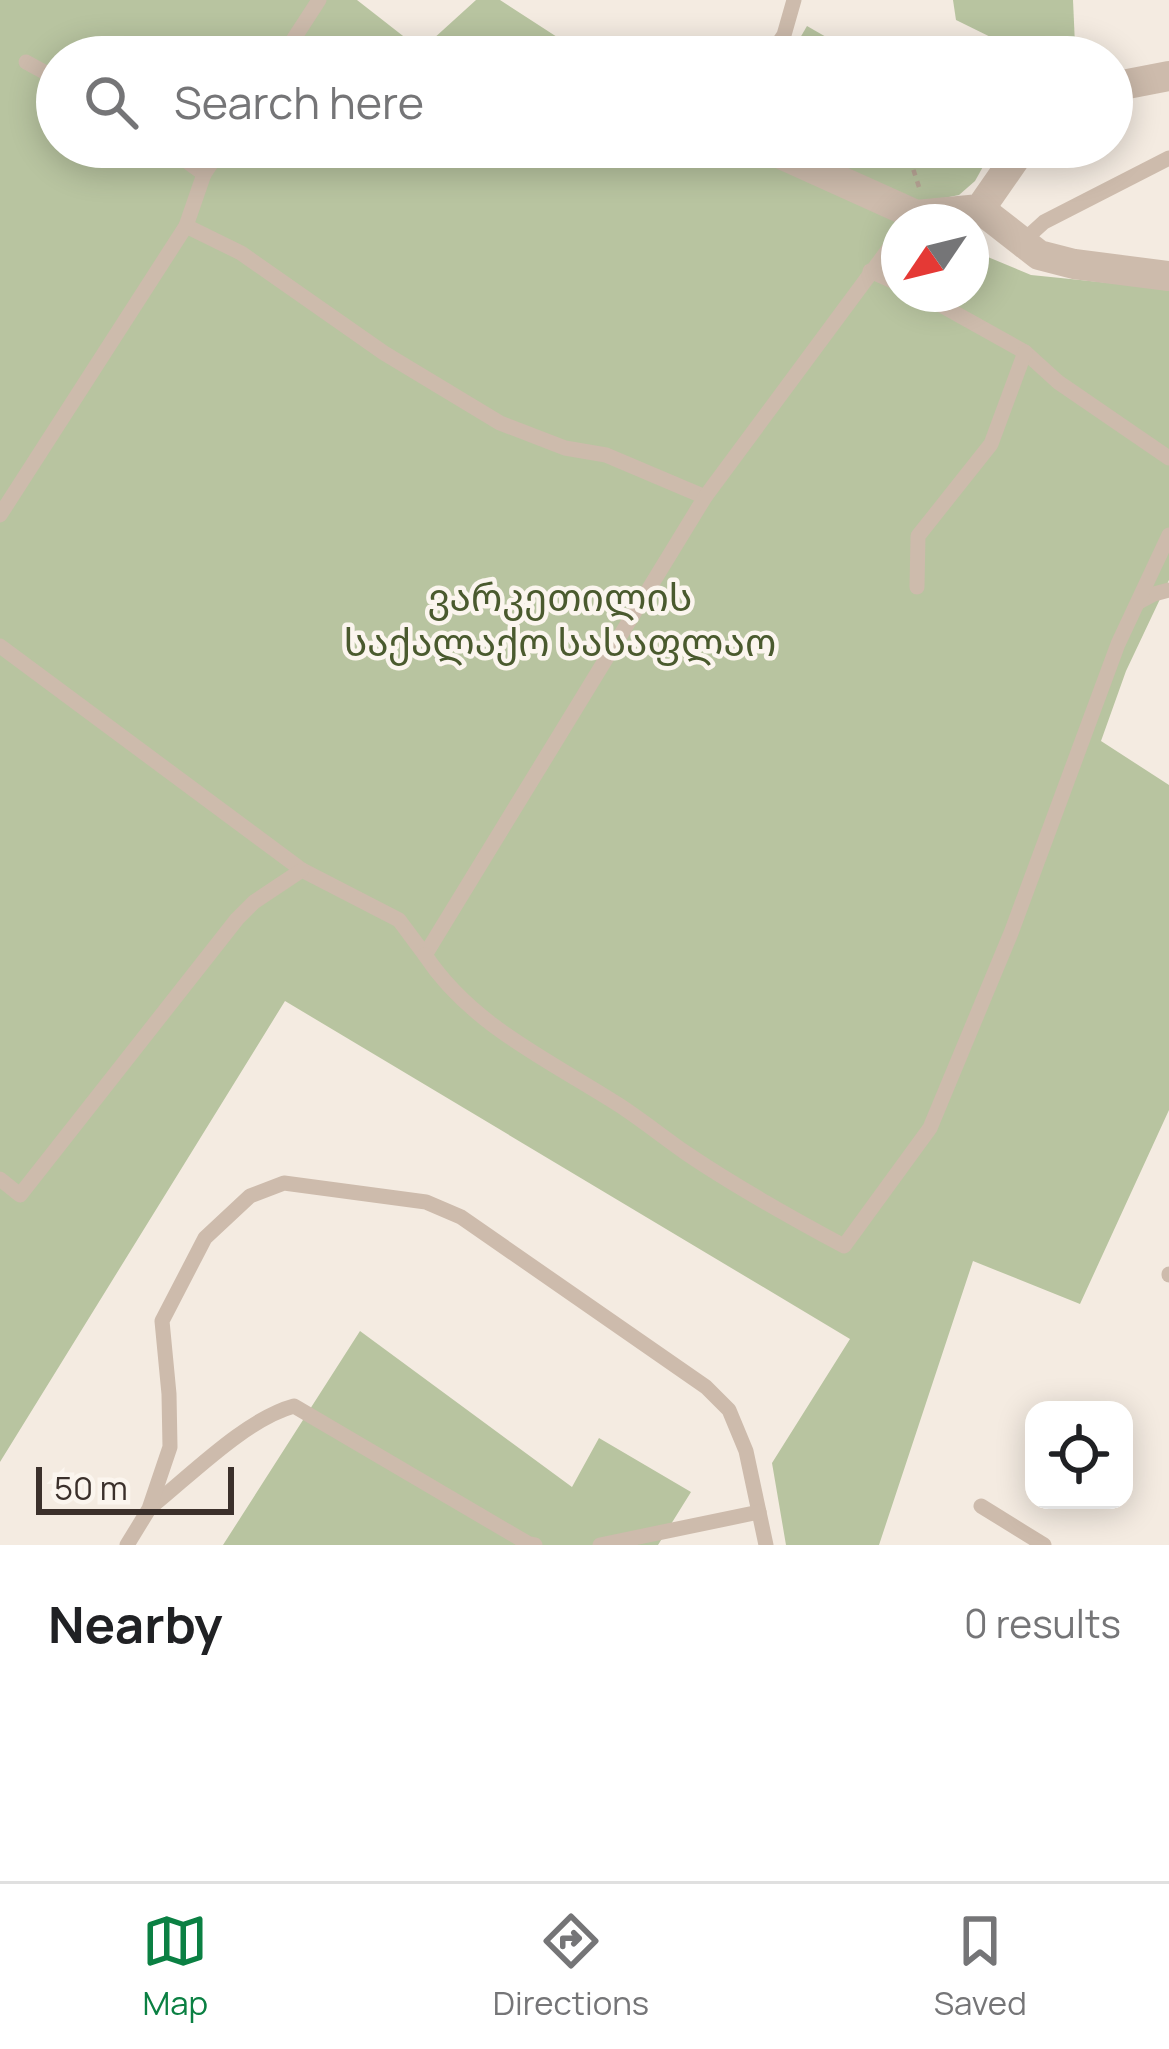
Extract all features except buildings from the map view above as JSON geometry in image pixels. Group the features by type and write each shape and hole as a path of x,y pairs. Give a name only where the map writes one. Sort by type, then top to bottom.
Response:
{"street":[{"path":"1133,83 1169,76"},
{"path":"806,168 881,206"},
{"path":"983,204 1008,168"},
{"path":"989,216 1039,255 1169,276"}],"lane":[{"path":"296,36 319,0"},
{"path":"783,36 794,0"},
{"path":"26,62 36,67"},
{"path":"1022,242 1044,222 1169,158"},
{"path":"196,168 204,174"},
{"path":"0,515 186,226 208,168"},
{"path":"186,226 241,253 384,352 500,423 566,448 606,454 705,497"},
{"path":"425,955 705,497 881,259"},
{"path":"870,272 881,277"},
{"path":"953,312 1025,352 1058,382 1169,458"},
{"path":"917,587 918,536 992,444 1025,352"},
{"path":"0,646 302,870 399,920 443,983 501,1031 727,1179 844,1246 930,1128 1011,933 1118,644 1169,535"},
{"path":"1139,602 1169,590"},
{"path":"0,1178 20,1195 237,919 302,870"},
{"path":"127,1545 149,1509 170,1447 162,1321 205,1238 250,1196 284,1183 426,1202 461,1217 706,1388 729,1410 746,1451 766,1545"},
{"path":"149,1509 272,1412 294,1406 536,1545"},
{"path":"981,1506 1044,1545"},
{"path":"600,1545 759,1512"}],"path":[{"path":"908,168 911,204"}],"green space":[{"name":"ვარკეთილის საქალაქო სასაფლაო","path":"0,0 357,0 403,36 36,36 36,168 777,168 881,212 881,312 989,312 989,258 1031,275 1169,289 1169,580 1126,671 1101,741 1169,785 1169,1110 1080,1304 973,1261 879,1545 786,1545 772,1463 850,1339 285,1001 0,1462"},
{"name":"ვარკეთილის საქალაქო სასაფლაო","path":"476,0 500,0 556,36 436,36"},
{"path":"953,0 1073,0 1075,36 988,36 956,20"},
{"path":"807,26 824,36 801,36"},
{"path":"844,168 982,168 959,195 920,203"},
{"path":"360,1331 572,1487 599,1438 691,1492 658,1545 223,1545"}]}
